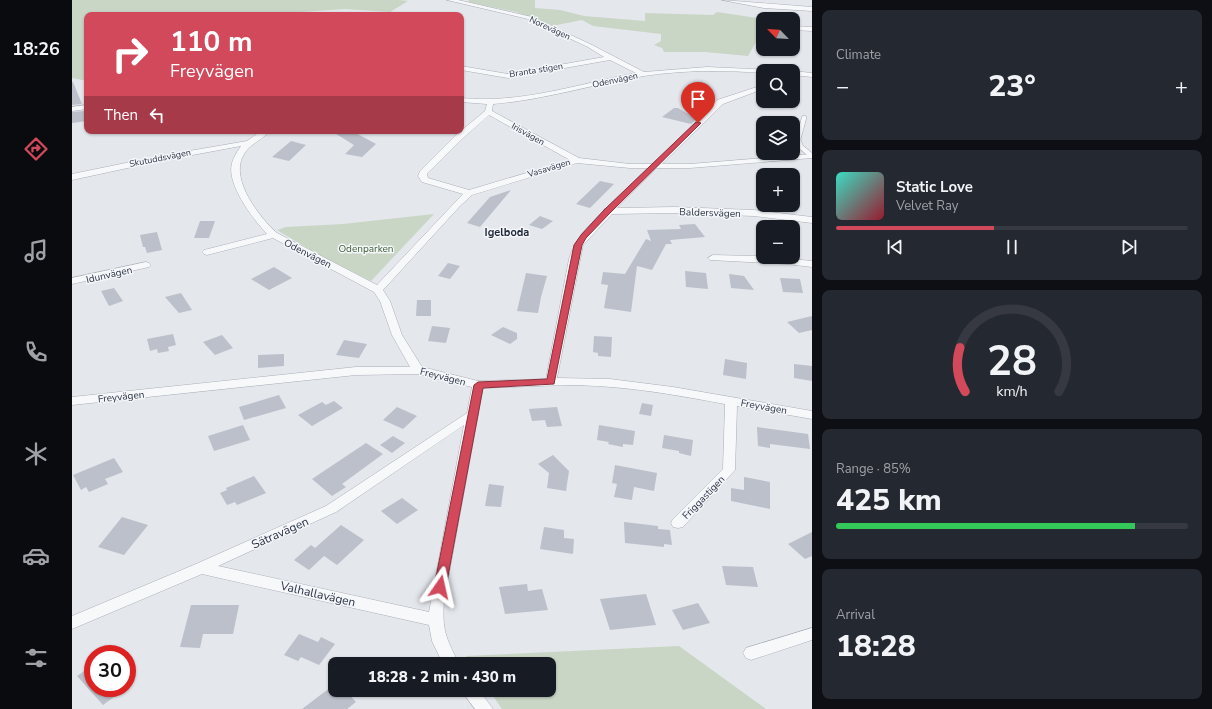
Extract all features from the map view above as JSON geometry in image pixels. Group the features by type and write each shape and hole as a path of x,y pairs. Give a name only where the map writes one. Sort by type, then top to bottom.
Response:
{"street":[{"name":"Norevägen","path":"450,0 530,18 590,46 643,74"},
{"path":"725,0 764,6 812,10"},
{"path":"800,28 812,29"},
{"name":"Branta stigen","path":"464,69 508,76 611,58"},
{"name":"Odenvägen","path":"464,100 490,102 537,96 643,74 735,70 756,71"},
{"path":"800,75 812,75"},
{"path":"551,382 578,245 583,237 607,211 720,102 756,89"},
{"path":"464,133 488,112 490,102"},
{"path":"72,109 84,107"},
{"name":"Irisvägen","path":"488,112 577,160"},
{"name":"Odenvägen","path":"262,134 248,143 236,163 234,172 236,182 242,193 266,229 274,235 378,290"},
{"path":"462,134 423,172 422,176 425,180 469,193"},
{"name":"Skutuddsvägen","path":"72,177 186,153 248,143"},
{"name":"Vasavägen","path":"378,290 457,204 469,193 577,160 630,166 690,166 812,156"},
{"name":"Baldersvägen","path":"607,211 675,210 754,213 812,220"},
{"path":"776,216 777,220"},
{"path":"207,252 274,235"},
{"path":"713,258 756,259"},
{"path":"800,262 812,264"},
{"name":"Idunvägen","path":"72,281 146,265"},
{"path":"378,290 385,301 397,335 418,370"},
{"name":"Freyvägen","path":"72,401 356,371 418,370 478,385 551,382 610,383 673,391 812,415"},
{"path":"447,657 439,644 436,632 435,620 437,601 478,385"},
{"name":"Friggastigen","path":"678,523 729,470 731,401"},
{"name":"Sätravägen","path":"72,623 201,568 332,509 473,414"},
{"name":"Valhallavägen","path":"201,568 435,620"},
{"path":"751,653 812,634"},
{"path":"475,697 485,709"}],"lane":[{"name":"Vasavägen","path":"804,118 797,141 799,147 812,156"}],"green space":[{"path":"72,0 408,1 390,12 345,9 302,12 84,12 84,80 72,78"},
{"path":"469,0 535,0 535,8 560,10 584,16 645,21 645,13 713,15 717,12 756,18 756,42 748,56 705,52 664,52 662,48 654,45 661,41 661,34 593,26 582,20 552,26 516,12 468,2"},
{"name":"Odenparken","path":"434,214 371,281 317,254 277,230 286,227 343,224"},
{"path":"679,646 766,709 502,709 494,697 556,697 556,657 466,656"}],"building":[{"path":"73,82 82,104 72,105"},
{"path":"674,108 678,108 696,119 691,124 662,117"},
{"path":"84,111 84,121 72,123 72,112"},
{"path":"336,134 358,134 376,144 362,157 345,154 354,145"},
{"path":"291,141 306,145 289,161 272,157"},
{"path":"600,181 614,184 590,208 576,204"},
{"path":"511,190 480,227 467,223 490,197"},
{"path":"540,216 553,221 542,229 529,225"},
{"path":"200,221 215,221 209,238 194,238"},
{"path":"695,224 705,237 670,240 672,244 666,244 652,270 637,266 631,312 604,308 608,285 601,284 603,272 625,274 646,239 651,241 647,230 681,229 679,225"},
{"path":"157,232 162,250 147,253 145,247 143,247 140,235"},
{"path":"448,263 460,266 450,279 438,276"},
{"path":"274,267 292,278 269,290 251,279"},
{"path":"685,271 706,273 708,289 686,287"},
{"path":"526,273 547,276 538,313 517,311"},
{"path":"729,274 744,276 754,290 731,288"},
{"path":"780,278 800,279 803,293 783,292"},
{"path":"114,288 123,301 109,306 101,291"},
{"path":"181,293 192,310 179,313 165,297"},
{"path":"417,300 431,300 431,316 416,316"},
{"path":"812,316 812,330 799,333 787,322"},
{"path":"432,326 450,328 446,343 428,341"},
{"path":"503,327 517,333 517,339 510,344 491,335"},
{"path":"173,334 176,345 168,347 169,351 158,353 157,349 150,351 147,339"},
{"path":"222,335 233,348 215,355 203,342"},
{"path":"594,336 612,337 611,357 598,356 598,353 593,352"},
{"path":"344,340 367,344 359,358 336,355"},
{"path":"284,354 284,366 258,368 258,355"},
{"path":"725,359 747,363 746,379 723,375"},
{"path":"794,364 812,366 812,381 794,378"},
{"path":"279,395 286,408 244,420 239,407"},
{"path":"334,401 343,408 312,426 298,415 322,402 326,405"},
{"path":"642,403 653,405 651,416 639,414"},
{"path":"397,407 417,416 403,429 383,420"},
{"path":"557,407 562,426 547,427 545,420 532,421 529,409"},
{"path":"243,425 250,440 214,451 208,436"},
{"path":"599,425 635,431 633,445 623,444 623,447 597,440"},
{"path":"757,427 808,434 810,449 770,444 770,448 758,446"},
{"path":"664,435 693,440 691,456 679,453 679,451 662,448"},
{"path":"393,436 405,443 392,453 380,445"},
{"path":"366,443 383,454 342,484 346,487 332,496 312,479"},
{"path":"553,455 569,471 566,491 547,488 549,473 538,464"},
{"path":"114,458 123,472 105,479 108,484 89,492 86,487 81,490 73,475"},
{"path":"615,465 657,473 654,491 634,487 632,500 614,497 617,484 612,483"},
{"path":"254,476 266,493 237,505 235,502 227,505 220,493 227,490 226,488"},
{"path":"744,477 770,482 770,509 731,501 731,488 744,490"},
{"path":"489,484 504,486 501,507 485,506"},
{"path":"402,498 418,510 397,524 381,511"},
{"path":"122,517 148,525 124,555 98,547"},
{"path":"624,522 658,526 658,529 670,530 672,545 664,544 664,547 625,543"},
{"path":"341,525 364,540 337,565 324,556 309,570 294,560 311,545 315,548"},
{"path":"544,527 564,530 564,538 574,539 573,554 540,549"},
{"path":"812,532 812,556 805,559 788,544"},
{"path":"722,566 753,567 758,587 726,585"},
{"path":"527,584 528,591 542,589 548,610 505,614 499,587"},
{"path":"646,594 656,625 610,630 600,599"},
{"path":"698,603 710,623 683,630 672,610"},
{"path":"191,605 239,605 233,634 203,634 200,648 180,647"},
{"path":"299,634 318,642 321,637 335,644 319,665 301,657 298,661 284,655"},
{"path":"84,671 84,684 77,676"},
{"path":"328,689 328,697 351,697 356,702 347,709 302,709"},
{"path":"96,697 114,697 103,705"}],"district":[{"name":"Igelboda","path":"507,232"}],"route":[{"path":"440,587 478,385 551,382 574,259 578,245 583,237 607,211 698,123"}]}
